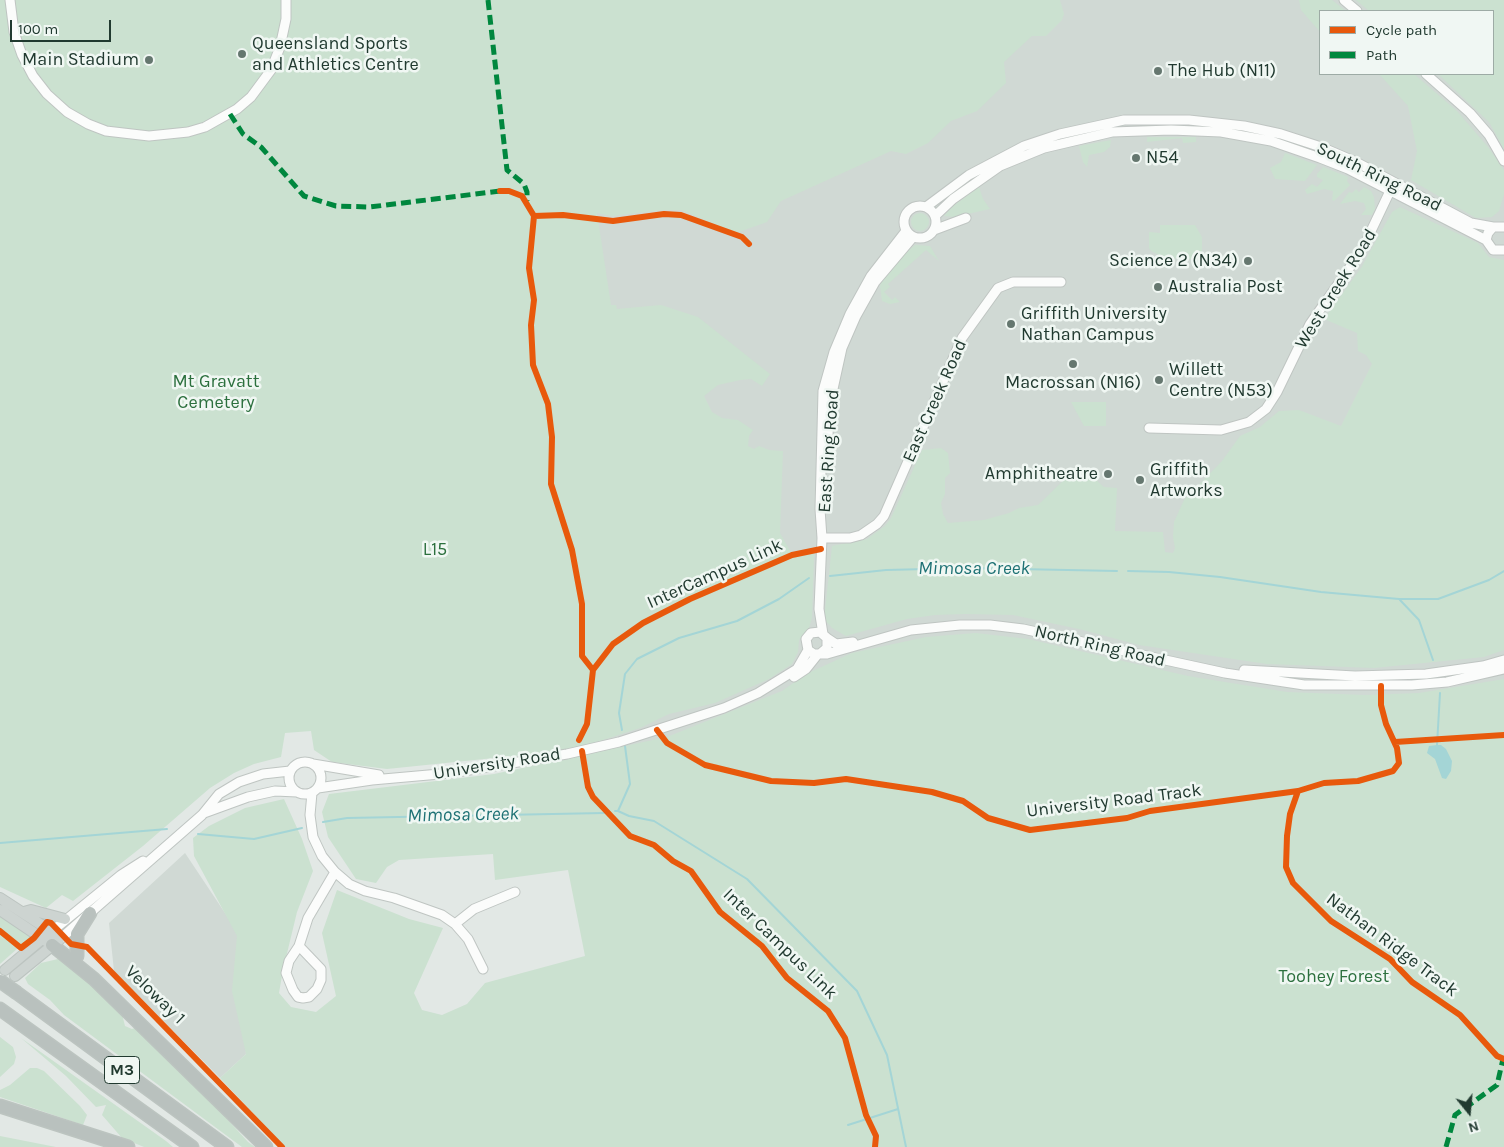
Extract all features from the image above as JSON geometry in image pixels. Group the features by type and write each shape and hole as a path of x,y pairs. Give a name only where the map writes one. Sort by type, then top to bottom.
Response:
{"highway":[{"path":"77,956 77,934 90,913"},
{"path":"51,939 77,956 94,979"},
{"path":"51,939 266,1147"},
{"name":"M3","path":"3,976 16,993 227,1147"},
{"name":"M3","path":"0,1010 120,1098 192,1147"},
{"path":"0,1106 128,1147"}],"main road":[{"path":"0,898 23,912 51,939"},
{"path":"0,910 51,939"},
{"path":"23,912 31,910 65,919"},
{"path":"3,976 51,939"},
{"path":"15,976 51,939"}],"street":[{"path":"10,0 14,32 22,55 33,76 47,94 67,112 88,124 106,131 150,136 188,132 204,127 237,109 251,96 270,70 280,47 286,19 286,0"},
{"path":"1344,0 1355,10"},
{"path":"1427,75 1470,114 1489,135 1504,161"},
{"name":"South Ring Road","path":"926,207 956,184 996,159 1024,146 1060,134 1124,120 1189,120 1244,126 1281,134 1321,147 1356,162 1471,223 1500,224"},
{"name":"South Ring Road","path":"936,217 972,185 1000,166 1068,141 1112,132 1142,130 1221,132 1271,141 1340,166 1486,240 1493,250 1503,251"},
{"name":"West Creek Road","path":"1149,428 1221,430 1249,422 1266,409 1277,392 1310,324 1362,250 1390,191"},
{"path":"916,207 926,207 936,217 966,218 934,230 927,237 910,234 904,219 908,212 916,207"},
{"path":"934,230 936,217"},
{"path":"1486,240 1488,232 1500,224"},
{"name":"East Ring Road","path":"822,538 820,524 823,441 821,406 831,361 850,314 871,276 910,234"},
{"name":"East Ring Road","path":"822,538 829,407 842,348 859,310 875,282 910,234"},
{"name":"East Creek Road","path":"822,538 850,538 861,535 877,524 884,516 962,338 998,288 1013,282 1061,282"},
{"path":"819,654 808,650 806,639 811,633 818,609 822,538"},
{"path":"760,692 766,691 802,672 827,648 818,609"},
{"name":"North Ring Road","path":"825,636 836,644 843,644 890,630 922,624 992,621 1032,626 1192,662 1242,670 1298,675 1381,676 1449,672 1504,660"},
{"name":"North Ring Road","path":"819,654 838,652 910,630 960,625 990,625 1023,629 1191,666 1304,685 1381,686 1447,682 1504,669"},
{"path":"811,633 817,631 825,636"},
{"name":"University Road","path":"315,790 399,777 451,774 582,751 717,711 760,692 797,669 808,650"},
{"path":"1381,676 1381,686"},
{"path":"51,939 90,913 202,814 219,794 239,782 263,774 290,771 301,762 313,764 320,772 320,783 315,790 310,815"},
{"name":"University Road","path":"313,764 369,774 399,777"},
{"path":"290,771 290,785 299,793 310,815 314,837 322,856 335,872 349,884 365,891 430,910 455,924 468,939 483,969"},
{"path":"202,814 248,797 275,791 299,793 315,790"},
{"path":"51,939 65,919 120,875 156,853"},
{"path":"299,946 321,969 321,980 317,989 309,997 303,998 298,997 293,990 286,973 289,961 299,946 308,918 335,872"},
{"path":"455,924 474,910 516,892"}],"shaded area":[{"name":"Griffith University Nathan Campus","path":"477,0 1504,0 1504,779 580,769 501,198"},
{"path":"185,853 239,934 246,1054 220,1078 114,971 109,923"}],"green space":[{"path":"0,0 1060,0 1064,14 1062,20 1046,36 1032,36 1004,62 1006,83 977,111 951,121 928,143 906,154 891,151 781,201 767,222 736,233 681,210 663,210 612,216 597,213 611,305 616,305 617,309 661,305 698,317 770,374 762,386 751,379 740,380 718,385 704,396 712,412 722,418 738,420 753,430 749,436 748,446 754,449 759,446 769,450 783,451 780,533 793,556 813,551 814,555 812,618 809,628 799,640 798,652 792,664 769,679 715,703 669,714 640,728 572,750 387,769 332,762 314,750 311,731 285,733 281,757 254,764 234,773 210,788 143,846 73,901 62,895 46,908 0,887"},
{"path":"1299,0 1332,0 1345,10 1319,10 1319,31 1301,10"},
{"path":"1356,0 1504,0 1504,149 1489,122 1439,75 1494,75 1494,10 1368,10"},
{"path":"1380,75 1415,75 1457,111 1488,147 1504,170 1504,194 1499,211 1492,217 1476,218 1411,180 1417,151 1408,106"},
{"path":"1147,137 1196,137 1196,142 1183,143 1182,138 1147,142"},
{"path":"1111,140 1110,147 1104,152 1089,155 1087,167 1083,162 1079,146"},
{"path":"1285,153 1317,165 1305,181 1275,179 1270,168 1281,162"},
{"path":"1323,167 1348,177 1347,181 1350,185 1334,201 1332,200 1333,191 1324,189 1307,194 1305,190 1312,184 1317,187 1323,180 1317,177 1317,174"},
{"path":"979,187 983,199 990,209 954,217 944,216 953,206"},
{"path":"1364,187 1371,191 1374,197 1375,209 1372,215 1361,215 1366,209 1364,203 1355,201 1340,204 1349,192 1352,193 1356,189 1359,192"},
{"path":"1400,207 1478,243 1489,257 1504,260 1504,650 1484,657 1374,668 1267,664 1139,645 1079,629 1013,615 935,615 907,619 846,636 832,628 824,619 832,546 867,539 885,526 891,518 922,450 941,448 948,453 950,473 945,478 945,494 941,503 943,514 948,523 984,520 1019,508 1038,505 1065,479 1095,479 1104,487 1117,488 1115,531 1163,532 1165,552 1173,553 1175,548 1173,537 1174,522 1184,500 1222,461 1240,436 1260,427 1279,411 1299,410 1341,426 1372,364 1366,355 1358,351 1357,333 1324,319 1361,268 1392,212"},
{"path":"920,213 926,216 929,222 926,228 920,231 914,228 911,222 914,216"},
{"path":"1160,225 1195,225 1202,237 1202,264 1195,265 1191,259 1165,258 1151,251 1149,248 1149,232 1160,233"},
{"path":"915,245 930,246 939,261 926,250 888,284 890,287 884,292 892,300 895,297 900,302 890,304 882,301 880,286 882,279 901,257"},
{"path":"1071,402 1106,402 1106,426 1084,426"},
{"name":"Toohey Forest","path":"976,633 1028,639 1188,676 1287,692 1365,695 1419,693 1504,679 1504,1147 285,1147 220,1078 246,1054 232,991 237,936 194,856 193,838 209,826 245,808 284,799 302,839 313,871 297,912 279,993 291,1007 316,1012 336,996 322,933 337,890 409,919 443,928 414,993 422,1010 442,1015 467,1004 485,983 585,956 568,870 495,880 493,854 399,860 387,867 376,883 356,879 328,837 322,812 329,794 494,774 667,737 782,691 806,674 852,653 926,637"},
{"path":"0,914 33,936 21,945 0,928"},
{"path":"0,933 18,948 0,964"},
{"path":"58,959 66,962 121,1010 125,1026 132,1029 137,1027 255,1147 242,1147 64,1015 50,1000 28,984 25,978 41,963"},
{"path":"0,1037 13,1047 16,1057 14,1064 0,1077"},
{"path":"21,1038 173,1147 144,1147 122,1138 102,1115 106,1105 96,1107 66,1076"},
{"path":"30,1068 44,1071 80,1106 87,1115 83,1125 0,1097 0,1090 10,1085"},
{"path":"0,1136 56,1147 0,1147"}],"water":[{"path":"1441,745 1446,749 1452,761 1451,771 1446,779 1442,778 1435,759 1427,753 1429,746"}],"waterway":[{"name":"Mimosa Creek","path":"830,576 886,570 968,568 1117,571"},
{"name":"Mimosa Creek","path":"1128,571 1169,572 1220,577 1321,592 1399,599 1438,599 1489,580 1504,571"},
{"name":"Mimosa Creek","path":"622,730 619,713 625,674 637,659 679,638 737,621 779,599 809,578"},
{"name":"Mimosa Creek","path":"1400,600 1419,620 1433,660"},
{"name":"Mimosa Creek","path":"1437,745 1440,693"},
{"name":"Mimosa Creek","path":"615,811 618,811 630,784 625,746"},
{"path":"618,811 629,816 654,821 747,879 857,991 887,1055 906,1147"},
{"name":"Mimosa Creek","path":"323,822 347,818 604,813"},
{"name":"Mimosa Creek","path":"198,834 254,839 302,828"},
{"name":"Mimosa Creek","path":"0,843 167,829"},
{"path":"848,1125 898,1109"}],"marked path":[{"path":"488,0 507,170 524,184 527,192 527,201"},
{"path":"230,114 243,134 261,147 304,196 336,206 370,207 500,191"},
{"path":"1446,1147 1455,1115 1497,1085 1503,1059"}],"cycle path":[{"path":"500,191 509,191 522,196 534,216 563,215 613,221 664,214 681,215 742,237 749,244"},
{"path":"534,216 529,268 534,300 531,325 533,365 548,404 552,437 551,484 572,550 582,604 582,656 593,670"},
{"name":"InterCampus Link","path":"579,740 587,724 593,670 613,644 643,623 690,599 792,555 821,549"},
{"name":"University Road Track","path":"657,730 667,743 705,765 771,781 814,783 846,779 932,792 963,801 988,818 1030,830 1127,818 1150,811 1298,791 1324,783 1358,781 1393,771 1399,763 1397,748 1386,724 1381,705 1381,686"},
{"path":"1395,742 1504,735"},
{"name":"Inter Campus Link","path":"582,751 588,787 593,797 630,836 654,845 673,861 691,871 720,912 762,946 787,978 828,1011 845,1038 866,1115 876,1136 875,1147"},
{"name":"Nathan Ridge Track","path":"1298,791 1290,814 1287,836 1286,867 1293,883 1331,921 1390,959 1412,982 1460,1015 1497,1056 1504,1059"},
{"name":"Veloway 1","path":"0,931 21,948 34,938 47,922 51,923 71,944 87,947 282,1147"}],"place":[{"name":"Queensland Sports and Athletics Centre","path":"242,54"},
{"name":"Main Stadium","path":"149,60"},
{"name":"The Hub (N11)","path":"1158,71"},
{"name":"N54","path":"1136,158"},
{"name":"Science 2 (N34)","path":"1248,261"},
{"name":"Australia Post","path":"1158,287"},
{"name":"Griffith University Nathan Campus","path":"1011,324"},
{"name":"Macrossan (N16)","path":"1073,364"},
{"name":"Willett Centre (N53)","path":"1159,380"},
{"name":"Amphitheatre","path":"1108,474"},
{"name":"Griffith Artworks","path":"1140,480"}],"park label":[{"name":"Mt Gravatt Cemetery","path":"216,392"},
{"name":"L15","path":"435,550"}]}
